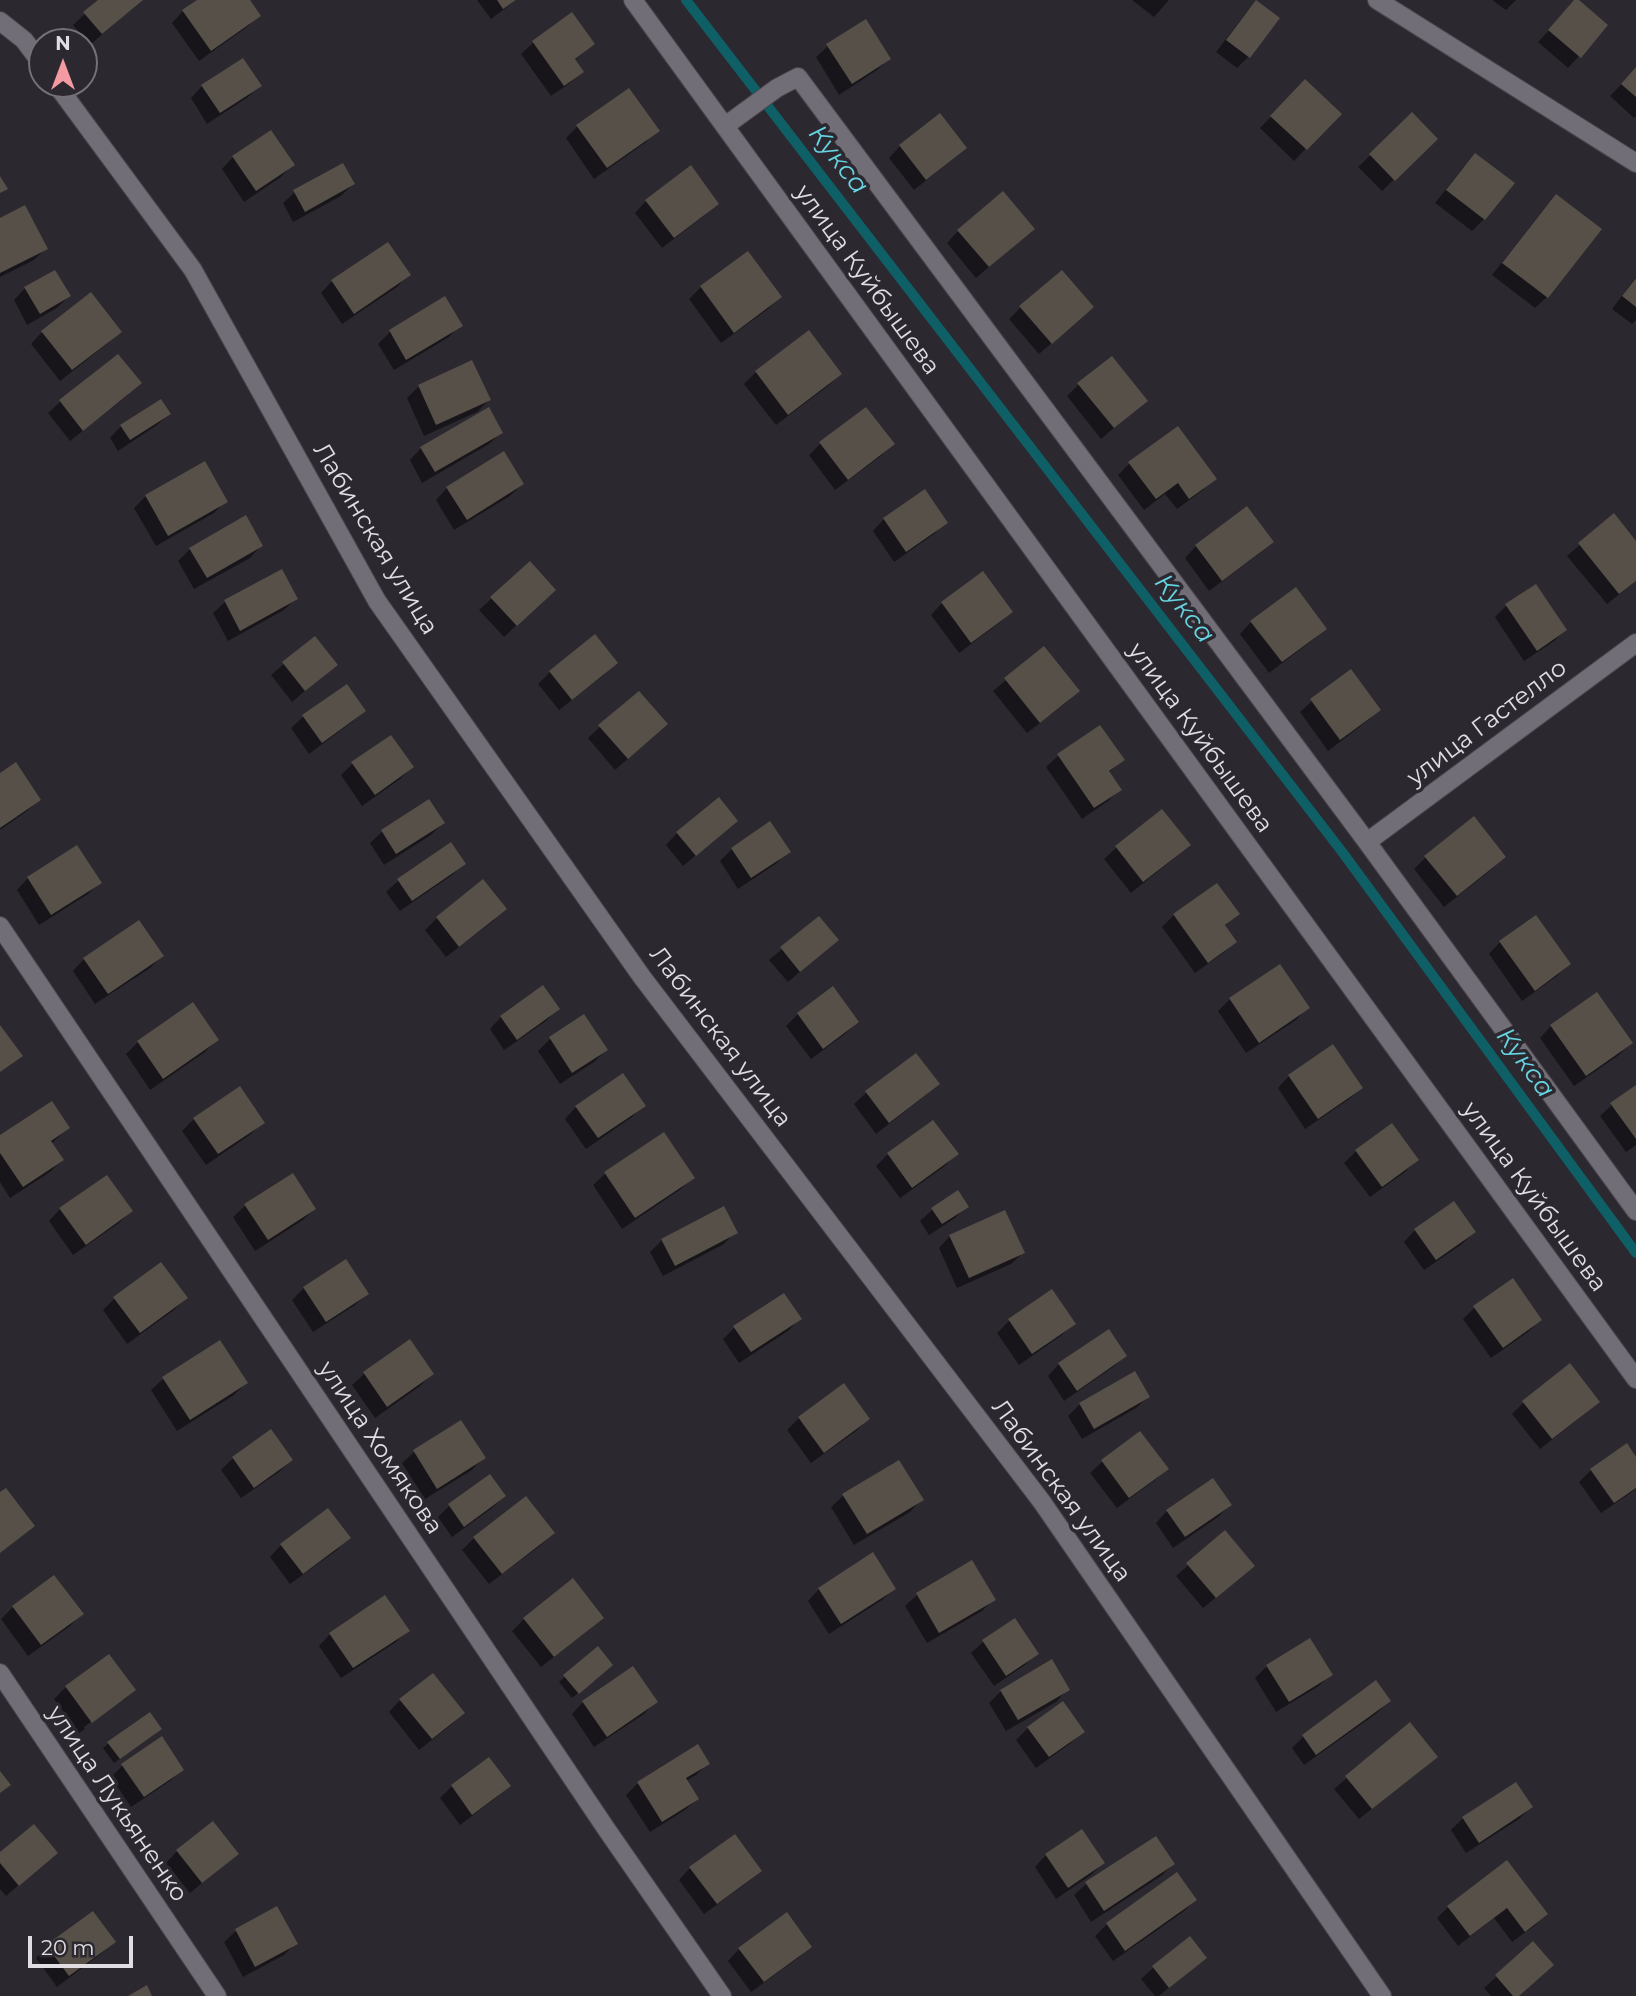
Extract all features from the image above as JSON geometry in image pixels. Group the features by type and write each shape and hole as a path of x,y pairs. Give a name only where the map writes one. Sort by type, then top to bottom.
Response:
{"street":[{"name":"улица Куйбышева","path":"633,0 1636,1379"},
{"path":"1377,0 1636,163"},
{"path":"0,21 28,45"},
{"path":"725,126 798,77 1367,842 1636,1211"},
{"name":"Лабинская улица","path":"66,98 193,270 385,613 642,977 1042,1502 1382,1996"},
{"name":"улица Гастелло","path":"1367,842 1636,643"},
{"name":"улица Хомякова","path":"0,926 607,1830 722,1996"},
{"name":"улица Лукьяненко","path":"0,1673 216,1996"}],"building":[{"path":"98,0 143,0 102,34 83,12"},
{"path":"197,0 250,0 261,16 211,51 182,10"},
{"path":"497,0 516,0 503,9"},
{"path":"1256,0 1280,18 1250,58 1226,40"},
{"path":"1574,0 1579,0 1608,25 1581,58 1548,30"},
{"path":"572,12 595,44 575,59 584,72 564,86 532,41"},
{"path":"866,19 891,59 852,84 826,44"},
{"path":"243,58 262,86 220,113 201,85"},
{"path":"1636,67 1636,97 1621,84"},
{"path":"1305,79 1342,114 1307,150 1270,116"},
{"path":"629,88 660,131 607,168 576,125"},
{"path":"1412,112 1438,139 1395,181 1369,154"},
{"path":"940,113 967,148 926,180 899,145"},
{"path":"271,130 295,165 256,191 232,156"},
{"path":"1475,153 1515,183 1485,220 1446,190"},
{"path":"343,163 355,184 305,212 293,190"},
{"path":"691,165 719,204 674,238 645,200"},
{"path":"0,176 8,189 0,193"},
{"path":"1003,191 1035,229 989,267 957,230"},
{"path":"1556,194 1602,229 1548,298 1502,263"},
{"path":"25,205 48,249 0,273 0,218"},
{"path":"388,242 411,275 354,314 331,280"},
{"path":"748,251 782,297 734,333 700,286"},
{"path":"55,270 71,296 40,314 24,287"},
{"path":"1062,270 1094,307 1052,344 1019,306"},
{"path":"1636,278 1636,307 1622,296"},
{"path":"91,292 122,332 72,370 41,331"},
{"path":"445,296 463,326 406,360 389,330"},
{"path":"809,330 842,374 788,415 755,371"},
{"path":"118,354 142,383 83,431 59,400"},
{"path":"1112,356 1148,401 1114,428 1077,383"},
{"path":"472,360 491,400 436,425 418,385"},
{"path":"161,399 171,414 130,440 120,425"},
{"path":"489,407 503,433 435,472 420,447"},
{"path":"866,407 895,444 848,480 819,442"},
{"path":"1178,426 1217,479 1189,499 1178,483 1156,499 1128,462"},
{"path":"504,451 524,484 467,520 446,487"},
{"path":"205,461 228,502 168,536 145,495"},
{"path":"925,489 948,523 906,552 883,518"},
{"path":"1247,506 1274,542 1222,581 1195,545"},
{"path":"1614,513 1636,541 1636,581 1619,594 1578,543"},
{"path":"246,515 263,546 207,578 189,548"},
{"path":"530,561 556,590 517,626 490,597"},
{"path":"282,569 298,599 240,631 224,600"},
{"path":"983,571 1013,612 971,643 941,602"},
{"path":"1536,584 1567,630 1537,651 1505,604"},
{"path":"1296,587 1327,629 1282,662 1250,621"},
{"path":"595,634 618,663 572,700 549,671"},
{"path":"315,636 338,665 305,691 282,662"},
{"path":"1044,646 1080,691 1040,723 1004,678"},
{"path":"1351,669 1381,710 1340,740 1310,699"},
{"path":"347,684 366,711 322,743 302,715"},
{"path":"639,691 668,724 628,759 598,725"},
{"path":"1100,725 1125,760 1109,771 1122,790 1094,808 1057,754"},
{"path":"391,735 414,767 375,795 351,762"},
{"path":"16,762 41,800 0,828 0,773"},
{"path":"719,797 738,821 696,856 676,832"},
{"path":"429,799 445,823 396,854 381,830"},
{"path":"1162,809 1191,845 1143,882 1115,846"},
{"path":"1474,816 1506,857 1457,896 1424,856"},
{"path":"770,821 791,852 751,878 731,848"},
{"path":"451,842 466,864 412,901 397,879"},
{"path":"77,845 102,883 51,915 27,877"},
{"path":"483,879 507,909 459,947 436,917"},
{"path":"1217,883 1240,914 1225,925 1237,942 1208,963 1173,914"},
{"path":"1536,915 1571,964 1535,991 1499,941"},
{"path":"819,916 839,940 800,972 780,947"},
{"path":"139,920 164,956 108,994 83,958"},
{"path":"1280,964 1310,1008 1259,1043 1229,998"},
{"path":"543,985 560,1009 517,1040 500,1016"},
{"path":"833,986 859,1022 823,1049 797,1013"},
{"path":"1597,992 1633,1043 1586,1076 1550,1025"},
{"path":"193,1002 219,1040 163,1079 137,1041"},
{"path":"584,1014 608,1050 572,1073 549,1037"},
{"path":"0,1025 23,1056 0,1072"},
{"path":"1333,1044 1363,1088 1318,1119 1288,1075"},
{"path":"916,1053 940,1084 889,1123 865,1091"},
{"path":"623,1073 646,1106 598,1138 575,1106"},
{"path":"1636,1085 1636,1139 1610,1103"},
{"path":"240,1086 265,1123 218,1154 193,1118"},
{"path":"52,1101 70,1128 51,1141 64,1160 23,1187 0,1153 0,1135"},
{"path":"933,1120 959,1154 912,1188 887,1153"},
{"path":"1392,1123 1419,1160 1382,1187 1355,1150"},
{"path":"664,1132 695,1178 635,1218 604,1172"},
{"path":"293,1173 316,1209 268,1240 244,1204"},
{"path":"107,1175 133,1211 86,1245 59,1208"},
{"path":"958,1190 969,1207 942,1224 931,1208"},
{"path":"1454,1201 1476,1232 1436,1260 1414,1229"},
{"path":"724,1206 738,1233 675,1266 661,1239"},
{"path":"1005,1210 1025,1253 969,1278 949,1235"},
{"path":"346,1259 369,1294 326,1322 303,1287"},
{"path":"161,1262 188,1298 140,1333 113,1297"},
{"path":"1513,1278 1542,1320 1503,1348 1473,1306"},
{"path":"1052,1289 1076,1324 1032,1354 1008,1319"},
{"path":"784,1293 802,1319 751,1352 733,1326"},
{"path":"1109,1329 1127,1356 1077,1391 1058,1363"},
{"path":"410,1339 434,1374 387,1407 363,1372"},
{"path":"220,1340 248,1383 190,1420 162,1377"},
{"path":"1570,1363 1600,1402 1552,1439 1522,1401"},
{"path":"1135,1371 1150,1397 1094,1429 1079,1403"},
{"path":"844,1383 870,1419 824,1453 798,1417"},
{"path":"461,1420 486,1458 437,1489 413,1450"},
{"path":"271,1429 293,1460 254,1488 232,1457"},
{"path":"1140,1431 1169,1469 1129,1498 1101,1460"},
{"path":"1627,1443 1636,1457 1636,1488 1614,1503 1590,1469"},
{"path":"899,1460 924,1500 867,1534 842,1494"},
{"path":"490,1474 506,1496 464,1527 448,1504"},
{"path":"1213,1478 1232,1505 1185,1537 1166,1510"},
{"path":"6,1488 35,1526 0,1553 0,1492"},
{"path":"526,1496 555,1533 502,1574 473,1537"},
{"path":"328,1508 351,1538 303,1574 280,1544"},
{"path":"1225,1530 1255,1566 1216,1598 1186,1563"},
{"path":"873,1552 896,1589 841,1624 818,1588"},
{"path":"972,1560 996,1600 939,1633 916,1593"},
{"path":"54,1575 84,1614 41,1645 12,1606"},
{"path":"573,1578 604,1618 554,1657 523,1618"},
{"path":"385,1595 410,1631 353,1668 329,1633"},
{"path":"1015,1618 1039,1654 1006,1676 982,1640"},
{"path":"1310,1638 1333,1675 1289,1702 1266,1665"},
{"path":"598,1646 613,1665 579,1694 563,1675"},
{"path":"109,1654 136,1690 92,1723 65,1686"},
{"path":"1052,1659 1070,1690 1018,1720 1000,1690"},
{"path":"633,1666 658,1702 607,1737 582,1701"},
{"path":"433,1673 465,1713 432,1739 399,1699"},
{"path":"1376,1680 1391,1701 1316,1755 1302,1735"},
{"path":"1063,1701 1085,1732 1049,1757 1027,1727"},
{"path":"150,1712 162,1729 120,1759 107,1742"},
{"path":"1410,1722 1438,1757 1372,1809 1345,1776"},
{"path":"162,1736 184,1770 144,1797 121,1764"},
{"path":"698,1744 710,1764 686,1778 699,1799 662,1822 637,1782"},
{"path":"489,1757 511,1786 472,1815 451,1785"},
{"path":"0,1771 11,1785 0,1793"},
{"path":"1516,1782 1533,1807 1479,1843 1462,1817"},
{"path":"213,1821 239,1854 202,1883 176,1850"},
{"path":"34,1824 58,1853 19,1886 0,1863 0,1852"},
{"path":"1082,1829 1105,1863 1068,1888 1045,1854"},
{"path":"735,1834 762,1871 717,1904 689,1867"},
{"path":"1156,1836 1175,1864 1104,1911 1085,1882"},
{"path":"1507,1860 1548,1914 1525,1932 1507,1908 1470,1936 1447,1906"},
{"path":"1177,1872 1197,1900 1125,1951 1106,1923"},
{"path":"277,1906 298,1944 255,1967 235,1929"},
{"path":"93,1911 116,1942 69,1976 46,1945"},
{"path":"787,1912 812,1947 764,1982 738,1948"},
{"path":"1190,1936 1207,1958 1169,1988 1152,1966"},
{"path":"1533,1941 1554,1965 1519,1996 1513,1996 1495,1975"},
{"path":"147,1985 152,1996 128,1996"}],"waterway":[{"name":"Кукса","path":"686,0 1343,853 1636,1253"}]}
